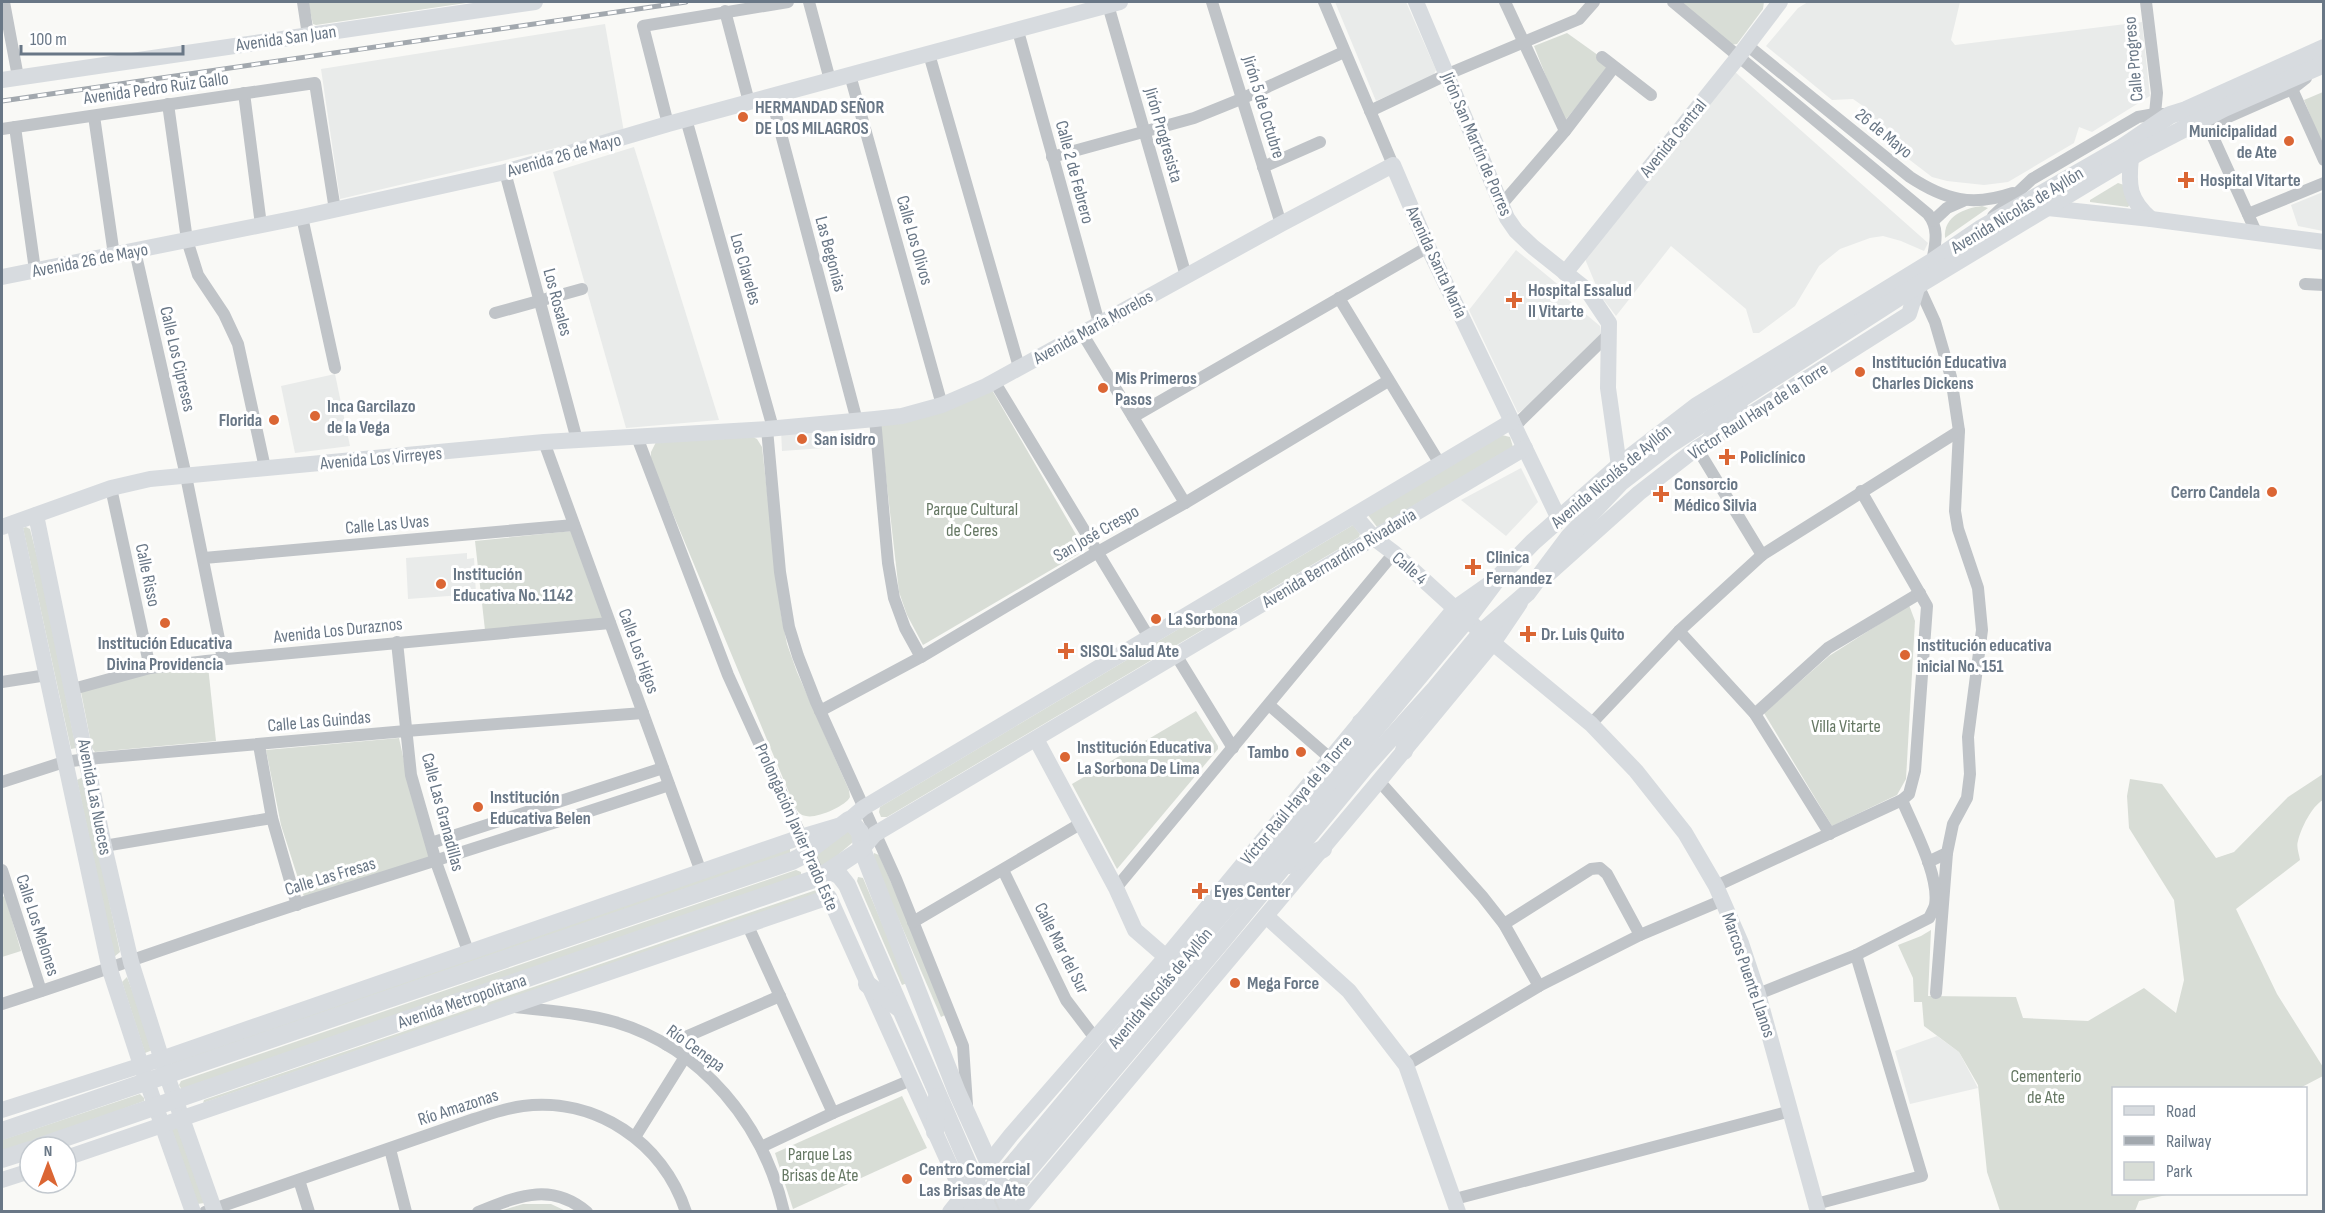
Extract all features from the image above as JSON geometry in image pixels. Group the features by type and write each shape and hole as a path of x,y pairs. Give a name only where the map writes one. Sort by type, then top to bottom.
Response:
{"main road":[{"name":"Avenida Nicolás de Ayllón","path":"1022,1166 1276,861 1398,702 1461,613 1558,519 1619,466 1697,406 1932,262 1982,228 2123,147 2163,114 2186,110 2323,49"},
{"name":"Avenida Nicolás de Ayllón","path":"1276,861 1413,713 1487,638 1527,593 1569,537 1620,483 1670,445 1753,391 1918,285 2048,207 2136,155 2224,108 2324,64"},
{"path":"1704,444 1753,391"},
{"path":"1361,722 1398,702"},
{"path":"1404,751 1413,713"},
{"path":"1283,816 1276,861 1323,849"},
{"path":"852,817 860,832 862,849 911,970 927,1020 1011,1212"},
{"name":"Avenida Metropolitana","path":"2,1131 147,1083 164,1068 792,861 804,844 852,817"},
{"name":"Avenida Metropolitana","path":"73,1135 825,874 862,849"},
{"name":"Prolongación Javier Prado Este","path":"825,874 840,876 847,885 937,1092 970,1187 988,1212"},
{"path":"867,984 901,1009"},
{"path":"935,1132 937,1092"},
{"path":"2,1160 18,1154"}],"street":[{"path":"4,2 10,79"},
{"path":"303,2 308,35"},
{"name":"Avenida San Juan","path":"10,79 508,4 535,2"},
{"path":"668,124 643,26 788,2"},
{"path":"808,2 830,80"},
{"name":"Jirón 5 de Octubre","path":"1212,2 1281,224"},
{"name":"Avenida Santa María","path":"1324,2 1428,247 1558,519"},
{"name":"Jirón San Martín de Porres","path":"1416,2 1502,204 1516,231 1587,290 1609,323 1608,388 1619,466"},
{"path":"1506,2 1564,131"},
{"path":"1370,111 1448,74 1579,18 1594,2"},
{"path":"1673,2 1743,50"},
{"name":"Avenida Central","path":"1565,273 1780,2"},
{"name":"Calle Progreso","path":"2146,2 2157,93 2163,114"},
{"name":"Avenida 26 de Mayo","path":"2,277 302,217 505,172 748,102 830,80 852,80 929,54 1113,8"},
{"name":"Jirón Progresista","path":"1113,8 1143,131 1184,268"},
{"path":"725,11 748,102"},
{"name":"Calle 2 de Febrero","path":"1018,31 1099,323"},
{"name":"26 de Mayo","path":"1743,50 1910,177 1935,193 1965,201 1999,198 2017,192"},
{"name":"26 de Mayo","path":"1743,50 1933,221"},
{"path":"1052,157 1194,118 1344,52"},
{"path":"929,54 1019,367"},
{"path":"1602,57 1651,95"},
{"path":"2151,219 2140,209 2133,198 2129,184 2136,155 2292,88 2324,64"},
{"path":"1502,204 1614,68"},
{"name":"Calle Los Olivos","path":"852,80 942,405"},
{"name":"Avenida Pedro Ruiz Gallo","path":"2,129 315,83 335,210"},
{"path":"2292,88 2324,160"},
{"path":"244,93 261,225"},
{"name":"Las Begonias","path":"771,96 857,421"},
{"path":"168,104 187,240 198,275 224,314 238,344 265,468"},
{"path":"1982,228 2032,178 2138,117 2163,114"},
{"path":"94,116 114,255"},
{"name":"Los Claveles","path":"686,119 770,428"},
{"path":"2208,126 2256,232"},
{"path":"15,127 35,270"},
{"path":"1263,167 1320,142"},
{"name":"Avenida María Morelos","path":"770,428 902,416 942,405 994,381 1082,333 1184,268 1281,224 1393,165"},
{"name":"Los Rosales","path":"505,172 577,440"},
{"path":"2248,214 2324,183"},
{"path":"1932,262 1936,241 1933,221 1947,207 1965,201"},
{"path":"2048,207 2324,242"},
{"path":"302,217 335,368"},
{"path":"1133,417 1428,247"},
{"name":"Calle Los Cipreses","path":"135,251 204,558 223,659"},
{"path":"2305,284 2324,285"},
{"path":"1918,285 1935,322 1951,377 1959,431 1955,511 1958,529 1978,588 1982,630 1968,737 1970,774 1967,798 1953,824 1947,853 1935,993"},
{"name":"Victor Raul Haya de la Torre","path":"1527,593 1639,494 1704,444 1909,314 1918,285"},
{"path":"495,313 582,290"},
{"path":"1340,298 1440,464"},
{"path":"1082,333 1185,503"},
{"path":"1513,424 1610,333"},
{"path":"994,381 1150,639"},
{"name":"San José Crespo","path":"820,711 921,657 1388,381"},
{"path":"874,419 888,563 894,598 905,628 921,657"},
{"name":"Avenida Bernardino Rivadavia","path":"852,817 1440,464 1513,424"},
{"path":"770,428 784,603 798,656 820,711 852,817 875,834 963,1046 968,1118"},
{"name":"Avenida Los Virreyes","path":"8,525 111,488 150,479 544,442 637,437 674,430 770,428"},
{"path":"1591,724 1679,631 1762,555 1959,431"},
{"name":"Prolongación Javier Prado Este","path":"637,437 728,675 804,844 825,874 829,897 935,1132 970,1187 971,1212"},
{"name":"Calle Los Higos","path":"544,442 701,872"},
{"path":"1704,444 1762,555"},
{"name":"Avenida Bernardino Rivadavia","path":"875,834 1525,448"},
{"name":"Calle Risso","path":"111,488 150,668"},
{"path":"1406,1065 1539,986 1830,834 1902,800 1909,794 1915,771 1927,606 1861,491"},
{"name":"Avenida Las Nueces","path":"36,515 104,846 131,962 211,1210"},
{"name":"Calle 4","path":"1355,516 1374,538 1461,613"},
{"name":"Avenida Las Nueces","path":"8,525 47,675 110,969 147,1083 193,1212"},
{"name":"Calle Las Uvas","path":"204,558 574,525"},
{"path":"1116,888 1394,553"},
{"path":"1755,714 1828,648 1920,593"},
{"name":"Marcos Puente Llanos","path":"1461,613 1487,638 1591,724 1636,771 1672,816 1719,893 1741,943 1758,994 1817,1208"},
{"name":"Víctor Raúl Haya de la Torre","path":"950,1212 1361,722 1461,613"},
{"name":"Avenida Los Duraznos","path":"73,689 150,668 223,659 610,623"},
{"path":"1679,631 1755,714 1830,834"},
{"path":"1017,1212 1404,751 1487,638"},
{"name":"Calle Las Granadillas","path":"397,642 411,775 436,862 468,951"},
{"path":"1176,656 1233,748"},
{"path":"2,682 47,675"},
{"path":"1269,705 1331,759"},
{"name":"Calle Las Guindas","path":"2,782 64,762 87,759 643,713"},
{"path":"1036,740 1116,888 1136,930 1166,957"},
{"path":"259,745 272,818 297,905"},
{"path":"431,843 663,768"},
{"path":"1379,781 1482,896 1503,924 1539,986"},
{"name":"Calle Las Fresas","path":"2,1004 297,905 669,785"},
{"path":"1758,994 1856,955 1929,918 1935,904 1935,887 1928,862 1902,800"},
{"path":"104,846 272,818"},
{"path":"913,922 1080,824"},
{"name":"Avenida Metropolitana","path":"862,849 875,834"},
{"name":"Avenida Metropolitana","path":"2,1110 141,1065 164,1068 468,951 701,872 804,844"},
{"path":"1928,862 1947,853"},
{"path":"1503,924 1591,869 1600,868 1607,874 1640,935"},
{"name":"Calle Los Melones","path":"2,870 4,889 41,992"},
{"name":"Calle Mar del Sur","path":"1003,870 1065,999 1095,1038"},
{"name":"Avenida Metropolitana","path":"78,1154 829,897"},
{"path":"1266,916 1349,991 1406,1065 1457,1205 1791,1111"},
{"path":"748,926 833,1113"},
{"path":"1817,1208 1922,1176 1856,955"},
{"path":"667,1045 780,996"},
{"name":"Río Cenepa","path":"514,1006 597,1018 633,1028 685,1057 715,1082 752,1129 772,1173 784,1212"},
{"path":"635,1137 685,1057"},
{"path":"761,1147 911,1080"},
{"name":"Río Amazonas","path":"211,1210 508,1108 537,1105 565,1107 586,1112 606,1119 635,1137 664,1167 679,1192 686,1212"},
{"path":"390,1149 406,1212"},
{"path":"2,1180 18,1175"},
{"path":"299,1180 309,1212"},
{"path":"478,1212 520,1196 540,1194 568,1199 586,1212"}],"shaded area":[{"path":"1335,2 1406,2 1436,70 1433,76 1376,101"},
{"path":"1808,2 1960,2 1951,40 1955,45 2142,22 2150,96 2092,132 2079,127 2074,143 2008,182 1984,185 1932,177 1864,125 1863,106 1853,99 1832,100 1766,46 1798,8"},
{"path":"605,24 624,132 340,199 321,69"},
{"path":"1734,71 1928,243 1924,251 1883,236 1870,238 1840,249 1819,266 1795,306 1759,333 1753,333 1746,309 1671,246 1616,316 1600,295 1585,259"},
{"path":"634,147 719,420 626,428 553,172"},
{"path":"2323,192 2323,231 2298,226 2291,205"},
{"path":"1516,250 1561,287 1558,291 1600,326 1601,334 1528,406 1518,413 1469,310"},
{"name":"Inca Garcilazo de la Vega","path":"335,374 350,446 295,453 281,386"},
{"name":"San isidro","path":"822,427 824,448 782,451 781,430"},
{"path":"1521,468 1538,502 1506,536 1461,500"},
{"name":"Institución Educativa No. 1142","path":"467,553 467,559 474,558 476,594 408,599 406,558"},
{"path":"1937,1036 1959,1052 1978,1088 1910,1104 1895,1051"}],"green space":[{"path":"308,2 473,2 316,25 313,24"},
{"path":"1675,2 1764,2 1763,9 1737,44 1730,45"},
{"path":"1567,33 1602,58 1607,68 1564,122 1534,46"},
{"path":"2323,92 2323,147 2304,100"},
{"path":"2118,183 2124,185 2130,204 2128,207 2090,202 2090,200"},
{"path":"1982,206 1988,208 1945,238 1945,230 1956,214"},
{"name":"Parque Cultural de Ceres","path":"992,390 1085,550 923,645 907,615 899,592 880,424"},
{"path":"749,435 757,439 762,447 781,614 787,644 849,790 850,797 847,801 817,816 802,815 795,807 651,461 651,452 656,442"},
{"path":"1502,435 1510,437 1513,447 1377,527 1368,515"},
{"path":"1353,525 1360,534 1359,537 887,817 881,817 880,807"},
{"path":"23,528 30,529 41,572 76,748 71,749"},
{"path":"572,531 603,617 601,620 485,630 475,541"},
{"name":"Villa Vitarte","path":"1909,605 1915,621 1906,779 1897,795 1832,826 1764,713 1829,656"},
{"path":"208,666 216,741 95,752 92,748 81,692 151,672"},
{"path":"1196,711 1218,749 1117,869 1072,784"},
{"path":"399,738 412,798 431,857 304,897 281,825 266,750"},
{"name":"Cementerio de Ate","path":"2323,774 2323,800 2308,818 2298,841 2300,860 2236,909 2277,994 2323,1067 2323,1076 2302,1087 2112,1087 2112,1195 2166,1195 2139,1201 2135,1211 2000,1211 1987,1172 1978,1085 1959,1052 1924,1026 1922,1002 1914,1002 1913,978 1898,945 1931,930 1928,996 2016,997 2023,1018 2088,1021 2144,988 2176,1013 2184,980 2174,900 2129,828 2127,796 2130,779 2162,784 2216,858 2234,852 2288,797"},
{"path":"83,778 120,952 114,957 77,780"},
{"path":"847,830 854,838 853,842 825,866 820,865 817,854"},
{"path":"790,848 790,853 173,1066 170,1061"},
{"path":"874,853 879,855 949,1013 941,1017 873,860"},
{"path":"796,870 801,872 801,876 182,1090 179,1085 181,1081"},
{"path":"858,877 863,878 907,983 902,985 857,881"},
{"path":"816,890 821,893 203,1103 204,1100"},
{"path":"5,896 21,951 2,957 2,897"},
{"path":"127,977 155,1049 145,1053 122,982"},
{"path":"140,1094 144,1098 144,1101 53,1135 18,1135 18,1148 2,1154 2,1140"},
{"name":"Parque Las Brisas de Ate","path":"902,1096 927,1148 793,1209 775,1153"},
{"path":"177,1126 205,1203 197,1204 171,1129"},
{"path":"523,1204 551,1204 566,1211 500,1211"}],"tunnel":[{"path":"974,1210 1018,1158"},
{"path":"995,1212 1025,1174"}],"railway":[{"path":"2,101 686,2"}],"place":[{"name":"HERMANDAD SEÑOR DE LOS MILAGROS","path":"743,117"},
{"name":"Municipalidad de Ate","path":"2289,141"},
{"name":"Hospital Vitarte","path":"2186,180"},
{"name":"Hospital Essalud II Vitarte","path":"1514,300"},
{"name":"Institución Educativa Charles Dickens","path":"1860,372"},
{"name":"Mis Primeros Pasos","path":"1103,388"},
{"name":"Inca Garcilazo de la Vega","path":"315,416"},
{"name":"Florida","path":"274,420"},
{"name":"San isidro","path":"802,439"},
{"name":"Policlínico","path":"1727,457"},
{"name":"Cerro Candela","path":"2272,492"},
{"name":"Consorcio Médico Silvia","path":"1661,494"},
{"name":"Clinica Fernandez","path":"1473,567"},
{"name":"Institución Educativa No. 1142","path":"441,584"},
{"name":"La Sorbona","path":"1156,619"},
{"name":"Institución Educativa Divina Providencia","path":"165,623"},
{"name":"Dr. Luis Quito","path":"1528,634"},
{"name":"SISOL Salud Ate","path":"1066,651"},
{"name":"Institución educativa inicial No. 151","path":"1905,655"},
{"name":"Tambo","path":"1301,752"},
{"name":"Institución Educativa La Sorbona De Lima","path":"1065,757"},
{"name":"Institución Educativa Belen","path":"478,807"},
{"name":"Eyes Center","path":"1200,891"},
{"name":"Mega Force","path":"1235,983"},
{"name":"Centro Comercial Las Brisas de Ate","path":"907,1179"}]}
